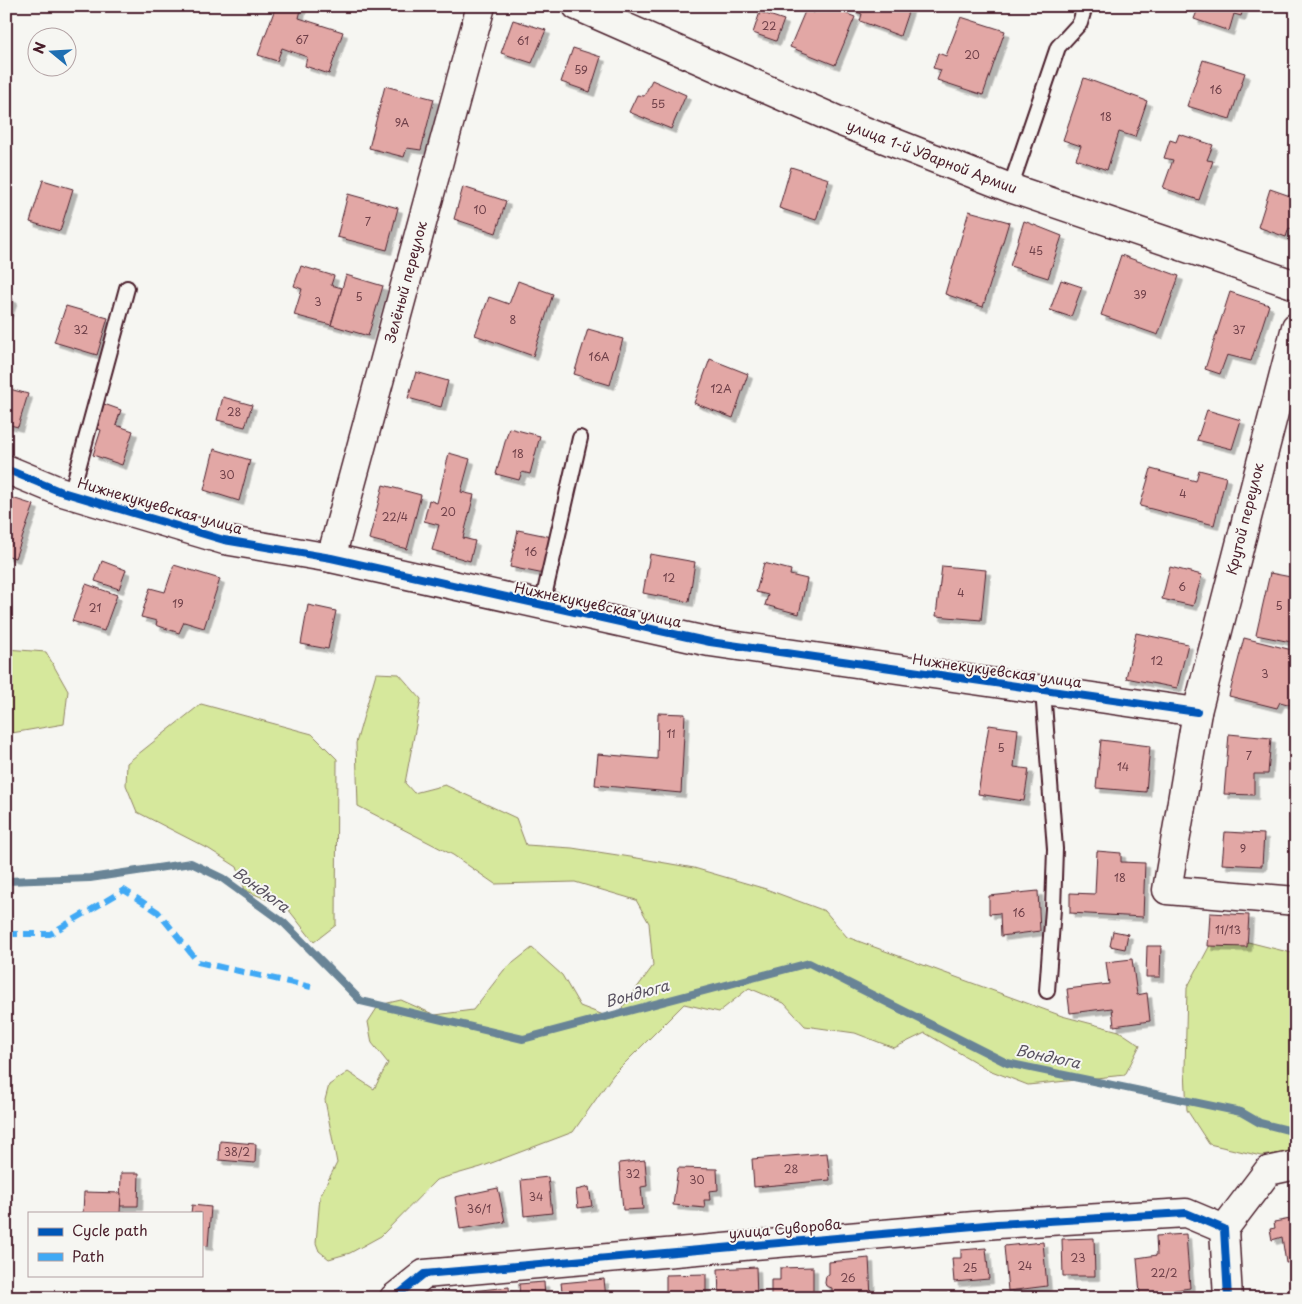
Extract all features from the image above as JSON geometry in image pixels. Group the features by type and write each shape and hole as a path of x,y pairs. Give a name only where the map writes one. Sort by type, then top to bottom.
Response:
{"street":[{"name":"Зелёный переулок","path":"331,558 480,6"},
{"name":"улица 1-й Ударной Армии","path":"577,6 838,121 1010,188 1296,285"},
{"name":"Крутой переулок","path":"1296,326 1197,712 1167,890 1296,901"},
{"name":"Нижнекукуевская улица","path":"6,469 71,494 224,540 331,558 710,642 1197,712"},
{"path":"1228,1298 1224,1228 1268,1171 1296,1166"},
{"name":"улица Суворова","path":"394,1298 424,1274 987,1224 1186,1213 1224,1228"}],"lane":[{"path":"1010,188 1058,47 1080,23 1085,6"},
{"path":"71,494 127,288"},
{"path":"542,605 580,438"},
{"path":"1043,690 1054,849 1053,909 1047,991"}],"green space":[{"path":"6,649 46,652 68,691 64,724 6,734"},
{"path":"376,673 399,674 421,699 405,783 414,793 445,785 516,818 526,845 572,848 694,868 766,889 825,911 847,937 1062,1016 1119,1031 1140,1045 1125,1075 1028,1085 989,1070 925,1033 894,1048 855,1033 805,1026 784,1003 749,988 719,1012 684,1004 613,1075 573,1132 481,1167 436,1180 381,1236 350,1253 329,1259 319,1251 316,1243 320,1196 337,1163 325,1100 329,1085 348,1072 374,1089 388,1063 372,1043 368,1022 379,1005 401,1000 435,1015 473,1010 504,970 532,948 562,975 580,1006 614,1019 653,966 649,923 636,900 575,882 495,884 453,855 358,806 356,743"},
{"path":"201,704 312,734 337,759 336,925 314,942 288,909 245,890 237,867 209,849 137,812 126,785 127,763"},
{"path":"1216,934 1296,954 1296,1151 1261,1156 1209,1144 1187,1110 1185,1070 1187,988"}],"building":[{"path":"276,6 302,6 299,18 343,32 329,74 305,66 307,57 282,48 277,61 258,55"},
{"path":"817,6 827,6 855,17 835,65 790,47 806,9 814,13"},
{"path":"853,6 910,6 900,36 860,21 862,14 852,10"},
{"path":"1199,6 1244,6 1241,16 1234,14 1229,31 1194,19"},
{"path":"760,12 784,20 776,41 753,33"},
{"path":"961,17 1005,31 983,95 937,80 941,70 933,68 938,53 946,56"},
{"path":"513,20 546,30 532,63 501,53"},
{"path":"573,48 601,57 590,92 561,82"},
{"path":"1203,60 1245,73 1230,119 1187,106"},
{"path":"1084,78 1147,101 1135,137 1119,132 1107,170 1076,159 1081,146 1063,140"},
{"path":"652,80 686,95 671,129 629,112 637,95 644,96"},
{"path":"385,86 434,99 421,150 407,148 404,157 369,148"},
{"path":"1179,134 1213,145 1207,160 1213,161 1199,200 1163,188 1173,160 1164,158 1170,140 1176,142"},
{"path":"791,167 829,179 816,220 779,208"},
{"path":"43,180 73,189 60,231 30,222"},
{"path":"463,187 506,201 496,233 454,219"},
{"path":"1270,189 1296,198 1296,230 1289,228 1286,237 1258,227"},
{"path":"348,194 398,208 387,250 337,237"},
{"path":"969,211 1009,222 983,307 945,294"},
{"path":"1024,221 1062,236 1048,278 1010,266"},
{"path":"1121,255 1179,276 1158,335 1101,315"},
{"path":"301,266 334,276 331,285 342,288 331,325 294,315 302,289 294,286"},
{"path":"346,275 383,286 368,336 331,325"},
{"path":"1061,280 1082,287 1071,317 1050,310"},
{"path":"518,281 553,294 533,356 475,335 489,297 509,304"},
{"path":"1230,292 1269,305 1251,361 1227,355 1220,374 1205,369"},
{"path":"6,296 13,299 6,317"},
{"path":"66,306 108,318 97,355 54,342"},
{"path":"588,329 623,339 610,385 574,374"},
{"path":"710,359 748,374 733,418 694,403"},
{"path":"416,372 448,381 441,407 408,398"},
{"path":"6,388 28,394 18,427 6,424"},
{"path":"223,397 252,405 245,427 217,420"},
{"path":"104,404 121,410 116,425 133,431 122,465 93,455 101,430 96,428"},
{"path":"1207,410 1241,420 1232,449 1197,440"},
{"path":"509,428 540,436 530,474 522,472 519,480 496,474"},
{"path":"214,449 250,460 239,501 204,490"},
{"path":"449,453 470,459 461,492 474,495 463,538 475,541 470,561 432,550 439,525 424,521 429,500 437,503"},
{"path":"1151,469 1196,481 1199,470 1226,477 1214,525 1140,506"},
{"path":"383,485 421,495 407,549 369,539"},
{"path":"6,496 34,505 15,558 6,555"},
{"path":"518,530 552,537 544,574 510,567"},
{"path":"650,554 695,562 689,602 643,593"},
{"path":"102,561 126,570 119,589 95,581"},
{"path":"764,563 791,570 790,575 807,579 799,614 765,605 768,595 756,592"},
{"path":"174,565 220,579 204,628 184,622 179,633 156,625 157,621 141,617 150,588 165,592"},
{"path":"942,566 986,570 981,620 936,616"},
{"path":"1170,567 1202,575 1193,606 1162,599"},
{"path":"1270,573 1296,578 1296,643 1256,635"},
{"path":"86,584 117,595 104,631 72,621"},
{"path":"308,605 336,611 328,649 301,644"},
{"path":"1136,633 1188,644 1177,688 1126,678"},
{"path":"1244,638 1296,651 1295,706 1280,702 1277,708 1229,696"},
{"path":"658,713 685,714 681,793 595,785 598,754 657,759"},
{"path":"989,725 1018,729 1014,767 1029,769 1024,801 978,794"},
{"path":"1229,734 1271,738 1268,774 1254,774 1254,795 1224,794"},
{"path":"1101,740 1150,746 1146,792 1096,788"},
{"path":"1225,832 1264,834 1262,866 1222,864"},
{"path":"1097,851 1121,853 1121,862 1145,863 1143,917 1070,913 1070,893 1095,894"},
{"path":"1038,891 1040,931 1001,936 1000,913 989,914 989,896"},
{"path":"1210,913 1249,915 1247,947 1208,946"},
{"path":"1113,931 1128,934 1125,949 1110,946"},
{"path":"1147,946 1161,946 1160,977 1146,977"},
{"path":"1132,959 1137,995 1147,993 1150,1021 1114,1026 1112,1008 1070,1013 1067,989 1109,984 1106,962"},
{"path":"220,1141 256,1144 255,1163 219,1160"},
{"path":"827,1153 830,1180 754,1187 752,1159"},
{"path":"645,1160 647,1186 641,1187 643,1209 623,1210 619,1163"},
{"path":"678,1168 717,1169 718,1190 709,1191 710,1200 704,1200 705,1208 673,1205"},
{"path":"121,1173 139,1173 138,1206 120,1206"},
{"path":"548,1177 552,1213 524,1216 521,1180"},
{"path":"589,1187 592,1206 578,1208 576,1190"},
{"path":"498,1188 505,1222 460,1229 455,1197"},
{"path":"84,1192 121,1193 120,1212 83,1212"},
{"path":"192,1205 211,1207 208,1246 202,1245 202,1212 191,1212"},
{"path":"1296,1218 1296,1262 1286,1263 1282,1237 1272,1240 1270,1229 1275,1228 1274,1222"},
{"path":"1186,1234 1190,1288 1140,1295 1137,1258 1157,1255 1156,1236"},
{"path":"1094,1238 1095,1276 1063,1276 1062,1239"},
{"path":"1043,1242 1047,1286 1008,1291 1004,1246"},
{"path":"986,1248 989,1279 954,1282 952,1258 961,1258 961,1250"},
{"path":"869,1258 871,1298 832,1298 832,1288 826,1286 825,1283 826,1276 829,1274 829,1262"},
{"path":"756,1267 757,1298 719,1298 718,1269"},
{"path":"813,1267 813,1298 771,1298 771,1280 780,1280 780,1268"},
{"path":"706,1274 706,1298 660,1298 660,1293 666,1293 666,1275"},
{"path":"604,1279 606,1298 563,1298 561,1283"},
{"path":"544,1282 545,1298 520,1298 519,1284"},
{"path":"509,1287 510,1298 443,1298 443,1294"},
{"path":"430,1292 429,1298 406,1298 407,1295"},
{"path":"930,1293 947,1293 947,1298 930,1298"}],"waterway":[{"name":"Вондюга","path":"6,881 90,878 191,863 222,878 284,923 361,1001 523,1039 809,963 1007,1063 1241,1112 1260,1123 1296,1132"}],"marked path":[{"path":"6,934 50,934 124,890 158,912 198,962 311,987"}],"cycle path":[{"path":"6,469 59,491 224,540 331,558 710,642 1197,712"},
{"path":"394,1298 424,1274 997,1224 1186,1213 1224,1229 1228,1298"}]}
